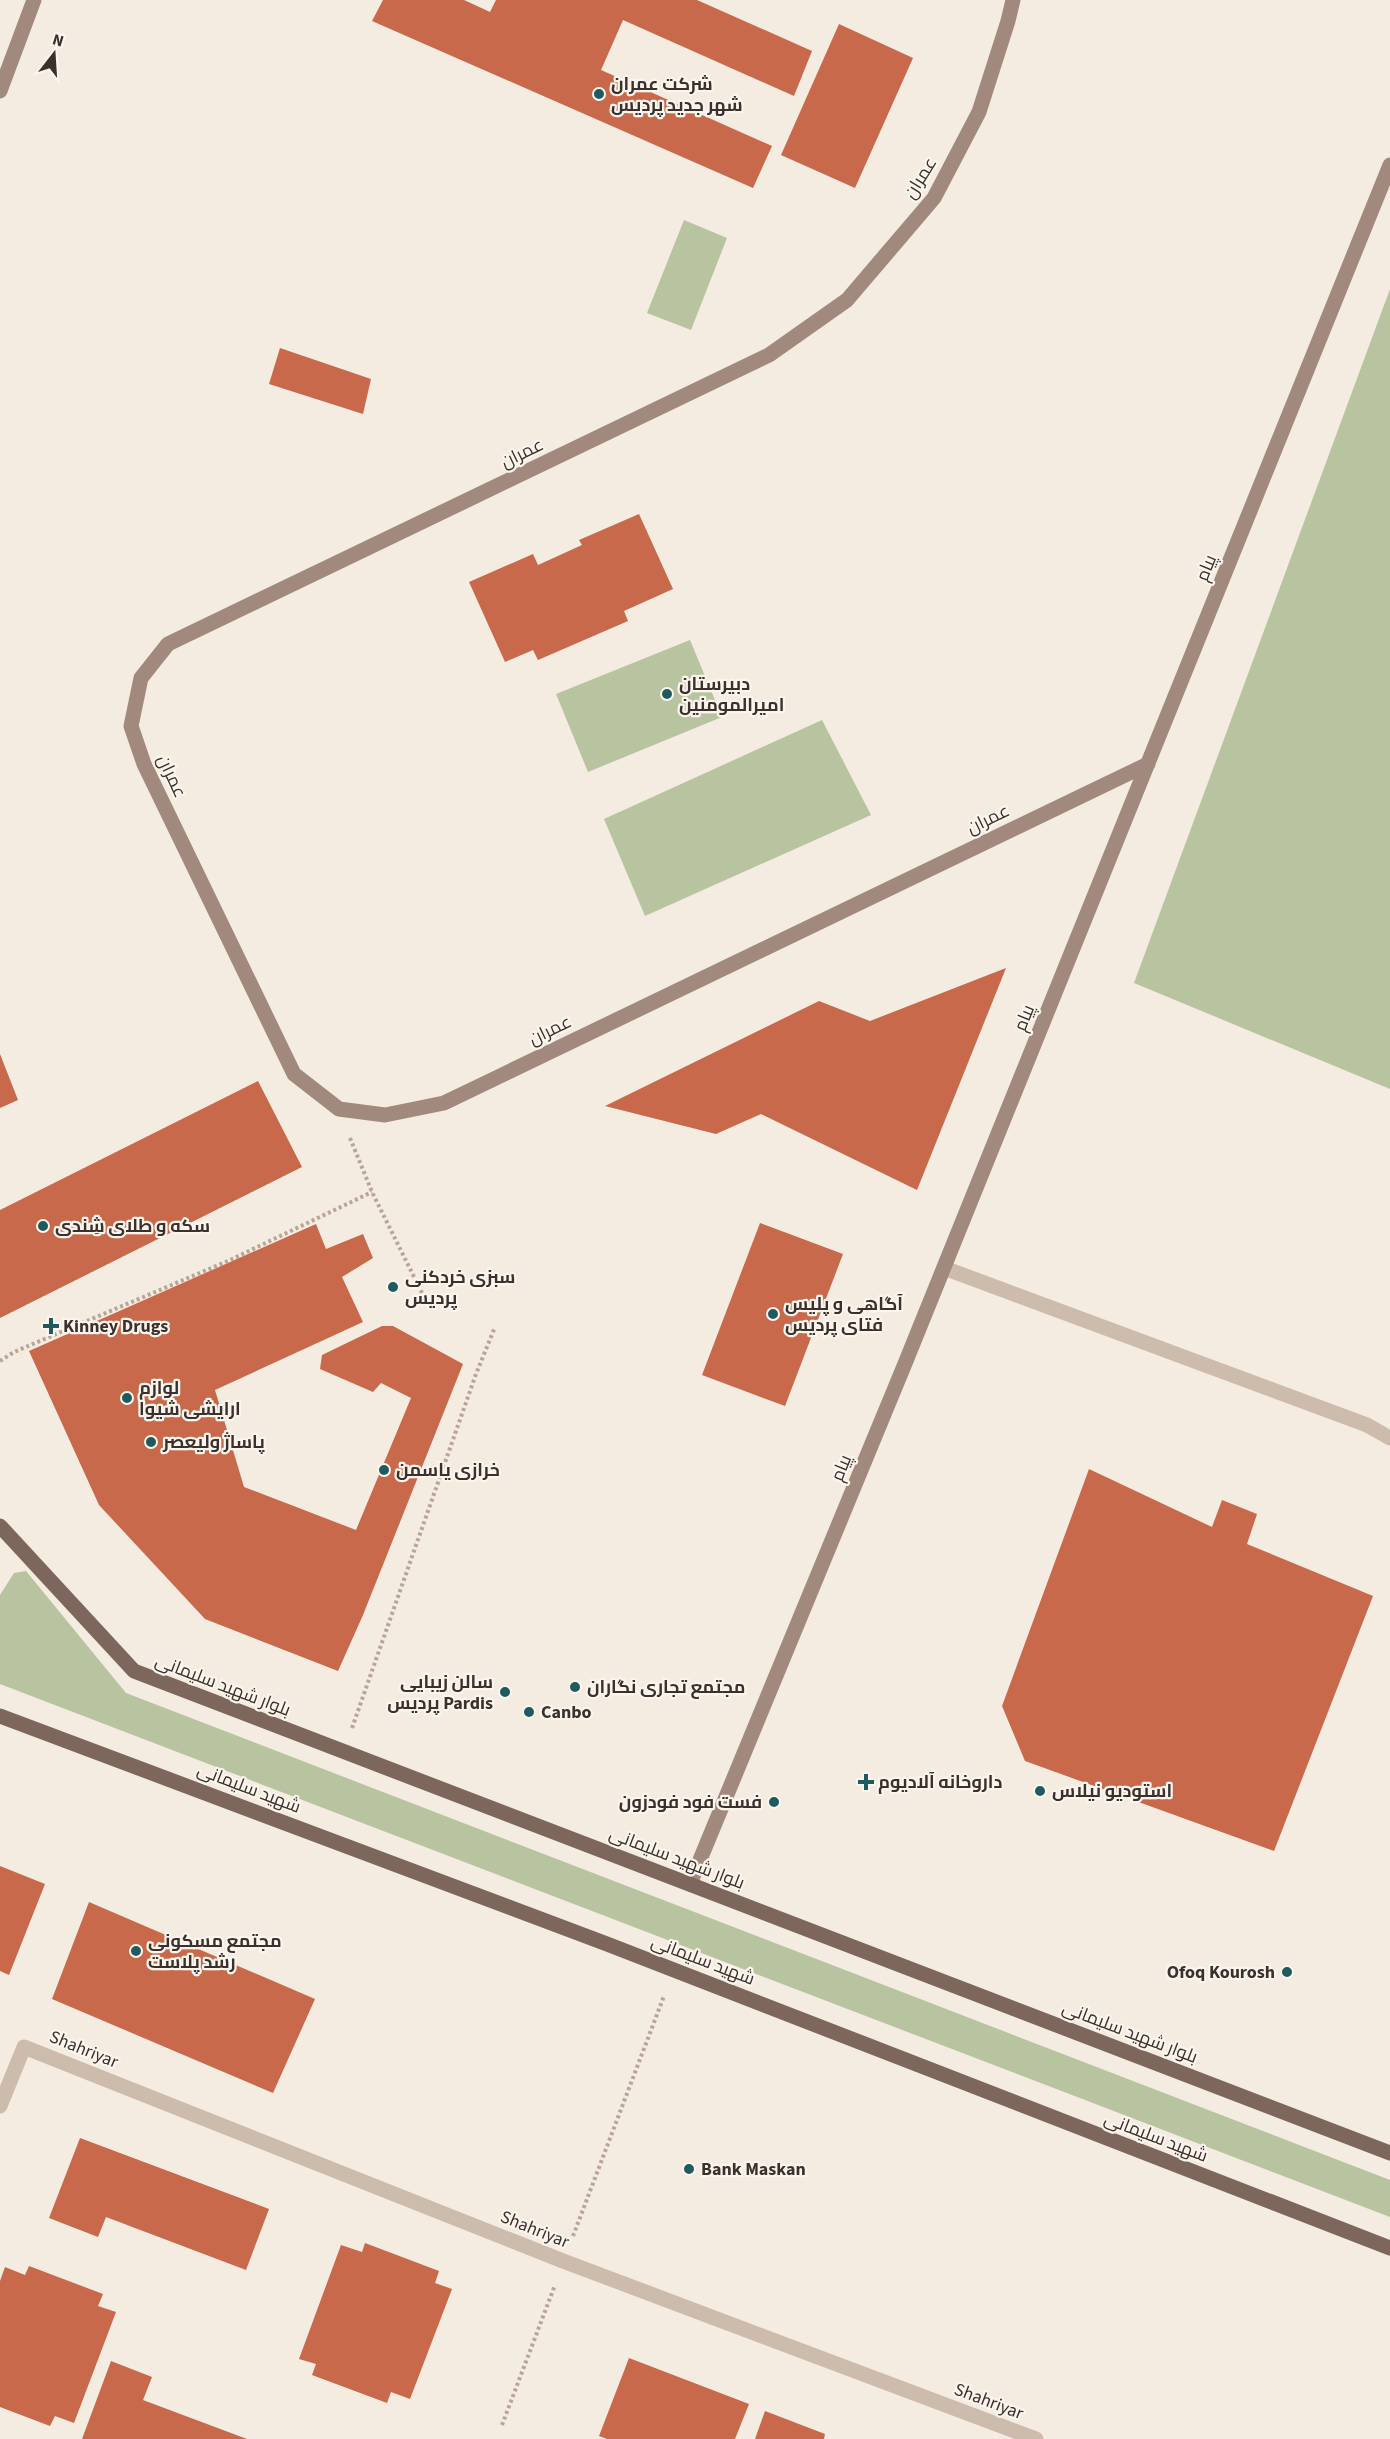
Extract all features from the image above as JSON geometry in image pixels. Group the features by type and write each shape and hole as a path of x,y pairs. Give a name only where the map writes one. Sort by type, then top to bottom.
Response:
{"main road":[{"name":"بلوار شهید سلیمانی","path":"0,1526 134,1671 1390,2153"},
{"name":"شهید سلیمانی","path":"0,1716 674,1970 1390,2248"}],"street":[{"path":"0,92 34,0"},
{"name":"عمران","path":"1013,0 980,112 934,198 847,300 769,355 168,644 141,678 131,726 144,764 294,1074 339,1109 385,1114 444,1103 1148,764"},
{"name":"پیام","path":"690,1884 944,1268 1390,165"},
{"path":"944,1268 1367,1425 1390,1438"},
{"name":"Shahriyar","path":"0,2106 24,2046 563,2261 1015,2435 1036,2439"}],"path":[{"path":"339,1109 372,1192 427,1303"},
{"path":"0,1361 14,1352 228,1262 372,1192"},
{"path":"343,1753 476,1374 495,1327"},
{"path":"502,2425 674,1970"}],"green space":[{"path":"684,220 727,238 691,330 647,313"},
{"path":"1390,289 1390,1089 1134,983"},
{"path":"690,640 722,717 588,772 556,694"},
{"path":"822,720 871,815 645,916 604,819"},
{"path":"26,1571 126,1693 1390,2180 1390,2217 0,1684 0,1595 14,1573"}],"building":[{"name":"شرکت عمران شهر جدید پردیس","path":"383,0 464,0 490,12 496,0 697,0 812,51 794,96 623,20 601,70 772,146 753,188 372,21"},
{"path":"839,24 913,58 855,188 781,155"},
{"path":"280,348 371,379 363,414 269,384"},
{"path":"639,514 673,589 624,611 628,621 538,660 533,650 505,662 469,582 533,554 538,565 582,545 579,540"},
{"path":"1006,968 917,1190 761,1114 716,1134 605,1106 819,1001 870,1021"},
{"path":"0,1054 18,1100 0,1108"},
{"path":"258,1081 302,1167 0,1318 0,1210"},
{"name":"آگاهی و پلیس فتای پردیس","path":"760,1223 843,1254 785,1406 702,1375"},
{"name":"پاساژ ولیعصر","path":"316,1224 326,1249 363,1234 373,1258 342,1277 363,1322 215,1390 244,1487 356,1530 411,1398 381,1383 373,1392 320,1369 322,1355 382,1326 393,1326 463,1364 363,1615 338,1671 205,1619 99,1505 29,1351"},
{"path":"1089,1469 1212,1527 1222,1500 1257,1514 1247,1544 1373,1596 1274,1851 1025,1761 1002,1706"},
{"path":"0,1866 45,1884 9,1975 0,1971"},
{"name":"مجتمع مسکونی رشد پلاست","path":"89,1902 315,1999 273,2093 52,1999"},
{"path":"80,2138 269,2209 246,2270 106,2217 98,2237 49,2218"},
{"path":"365,2243 439,2271 435,2283 452,2289 410,2399 391,2392 387,2403 312,2375 316,2364 299,2359 341,2245 362,2252"},
{"path":"29,2266 103,2294 98,2306 116,2312 74,2423 55,2416 50,2426 0,2407 0,2281 5,2267 25,2275"},
{"path":"629,2358 749,2404 735,2439 607,2439 599,2436"},
{"path":"111,2361 152,2377 143,2400 247,2439 82,2439"},
{"path":"765,2411 825,2434 824,2439 755,2439"}],"place":[{"name":"شرکت عمران شهر جدید پردیس","path":"599,94"},
{"name":"دبیرستان امیرالمومنین","path":"667,694"},
{"name":"سکه و طلای شِندی","path":"43,1226"},
{"name":"سبزی خردکنی پردیس","path":"393,1287"},
{"name":"آگاهی و پلیس فتای پردیس","path":"773,1314"},
{"name":"Kinney Drugs","path":"51,1326"},
{"name":"لوازم ارایشی شیوا","path":"127,1398"},
{"name":"پاساژ ولیعصر","path":"151,1442"},
{"name":"خرازی یاسمن","path":"384,1470"},
{"name":"مجتمع تجاری نگاران","path":"575,1687"},
{"name":"سالن زیبایی پردیس Pardis","path":"505,1692"},
{"name":"Canbo","path":"529,1712"},
{"name":"داروخانه آلادیوم","path":"866,1782"},
{"name":"استودیو نیلاس","path":"1040,1791"},
{"name":"فست فود فودزون","path":"774,1802"},
{"name":"مجتمع مسکونی رشد پلاست","path":"136,1951"},
{"name":"Ofoq Kourosh","path":"1287,1972"},
{"name":"Bank Maskan","path":"689,2169"}]}
